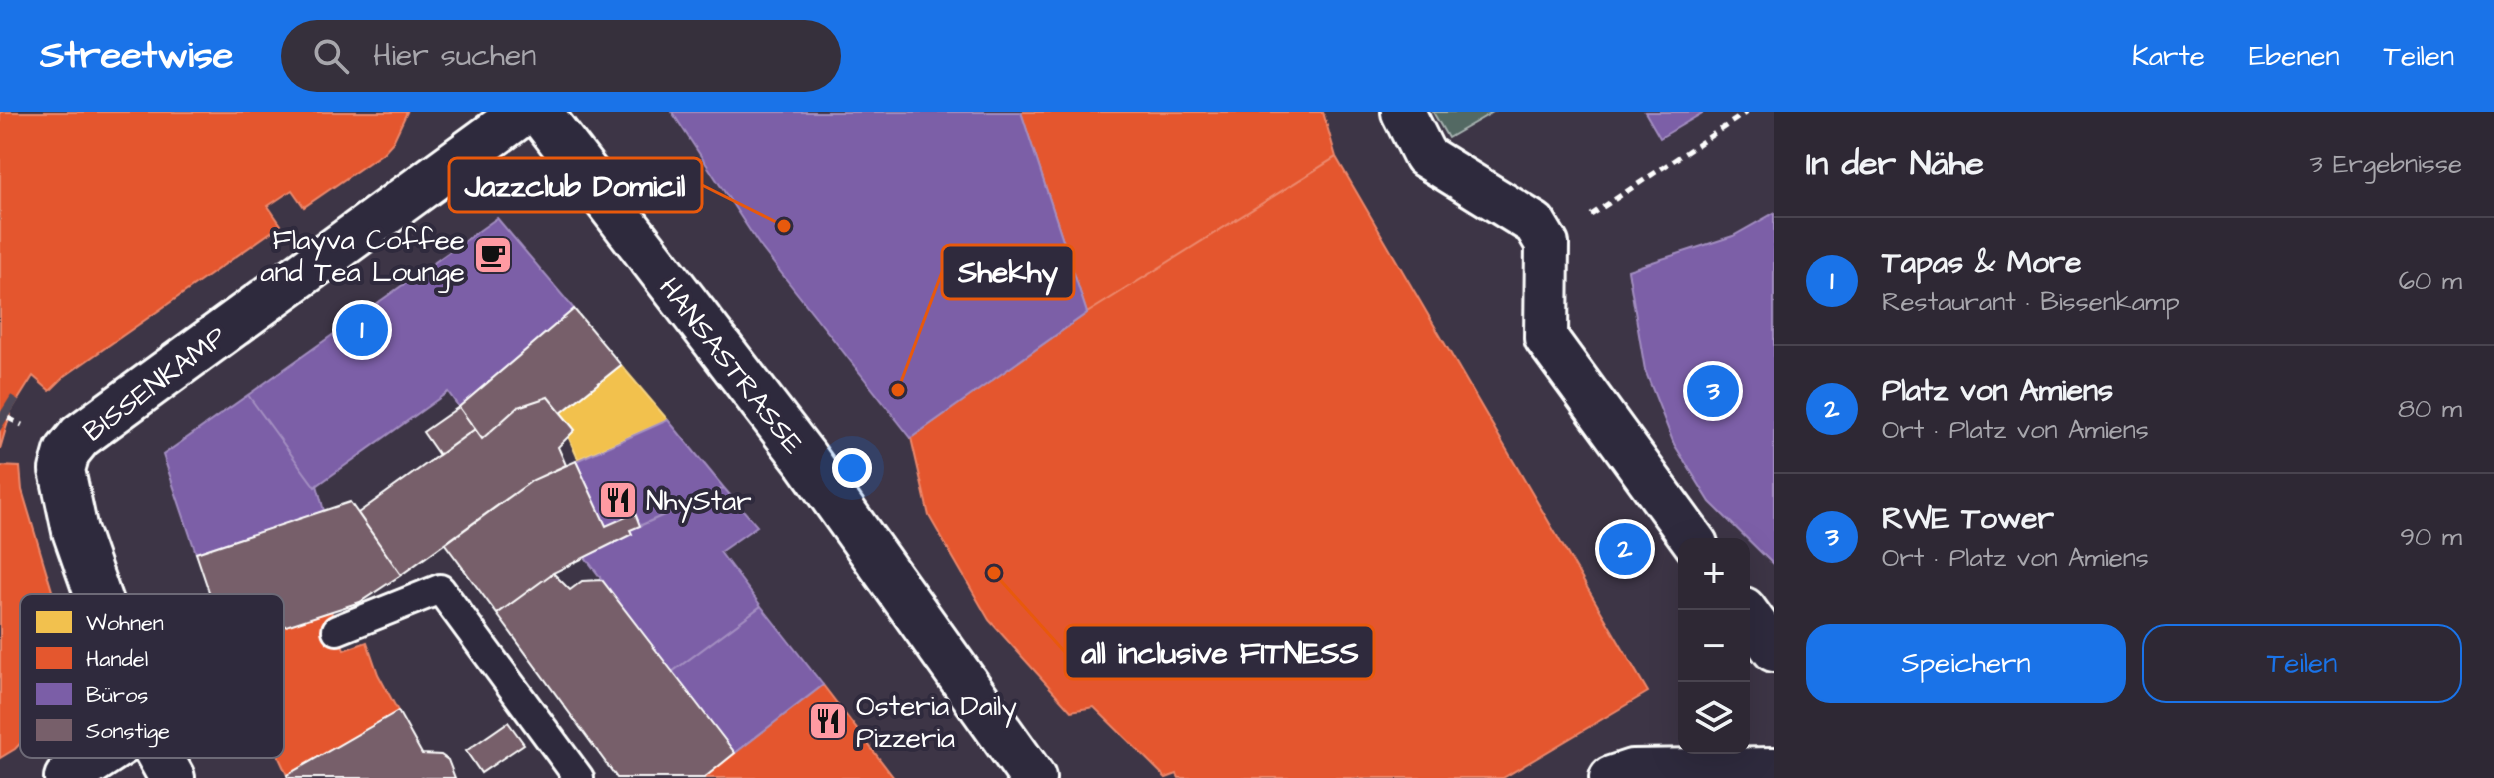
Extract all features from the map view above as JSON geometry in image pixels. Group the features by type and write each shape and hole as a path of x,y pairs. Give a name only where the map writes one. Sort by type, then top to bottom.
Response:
{"street":[{"name":"BISSENKAMP","path":"97,594 75,531 63,480 67,452 80,436 524,112"},
{"name":"HANSASTRASSE","path":"539,112 805,458 1033,778"},
{"path":"1403,112 1425,156 1535,224 1547,244 1546,338 1692,538"},
{"path":"1745,610 1774,650"},
{"path":"67,778 88,758"},
{"name":"BISSENKAMP","path":"162,758 172,778"},
{"path":"1621,774 1774,769"}],"lane":[{"path":"337,630 440,589 579,778"}],"path":[{"path":"1547,244 1747,112"}],"green space":[{"path":"1433,112 1493,112 1448,138"}],"building: Wohnen":[{"path":"621,365 668,420 578,459 568,436 575,430 561,413"}],"building: Handel":[{"path":"0,112 407,112 393,142 383,153 304,207 292,190 268,206 281,225 65,376 50,391 33,376 11,411 0,449"},
{"path":"1021,112 1323,112 1336,157 1087,313"},
{"path":"1336,157 1648,692 1503,778 1179,778 1177,774 1166,778 1094,707 1071,711 989,620 929,516 911,438 1087,313"},
{"path":"0,466 20,467 22,490 53,594 20,594 20,744 0,758"},
{"path":"331,611 344,650 367,642 378,674 398,711 287,775 279,758 284,758 284,626"},
{"path":"823,685 894,778 704,778 735,753"}],"building: Büros":[{"path":"672,112 1021,112 1087,313 911,438 760,246"},
{"path":"1645,112 1704,112 1660,138"},
{"path":"1774,213 1774,565 1750,538 1710,502 1674,444 1645,370 1628,270 1733,236"},
{"path":"497,218 574,309 459,407 448,392 315,487 248,395"},
{"path":"248,395 315,487 317,485 324,511 196,553 163,455"},
{"path":"668,420 724,488 640,526 635,513 606,526 576,461"},
{"path":"724,488 757,526 720,552 761,606 672,672 585,557 632,534 630,530"},
{"path":"761,606 823,685 735,753 672,672"}],"building: Sonstige":[{"path":"574,309 621,365 561,413 548,397 518,407 482,439 459,407"},
{"path":"548,397 575,430 558,447 566,465 533,480 401,575 358,513 475,429 482,439 518,407"},
{"path":"459,407 475,429 439,455 423,432"},
{"path":"576,461 606,526 635,513 640,526 630,530 632,534 553,573 497,614 445,544 533,480"},
{"path":"350,502 401,575 360,602 284,627 284,594 210,594 196,553"},
{"path":"553,573 570,590 582,581 602,580 735,753 704,778 617,778 497,614"},
{"path":"398,711 422,754 441,755 448,760 455,778 288,778 287,775"},
{"path":"508,722 524,744 481,773 466,751"}],"tunnel":[{"path":"0,413 8,418"}],"place":[{"name":"Jazzclub Domicil","path":"784,226"},
{"name":"Flayva Coffee and Tea Lounge","path":"493,255"},
{"name":"Tapas & More","path":"362,330"},
{"name":"Shekhy","path":"898,390"},
{"name":"RWE Tower","path":"1713,391"},
{"name":"NhyStar","path":"618,500"},
{"name":"Platz von Amiens","path":"1625,549"},
{"name":"all inclusive FITNESS","path":"994,573"},
{"name":"Osteria Daily Pizzeria","path":"828,721"}]}
